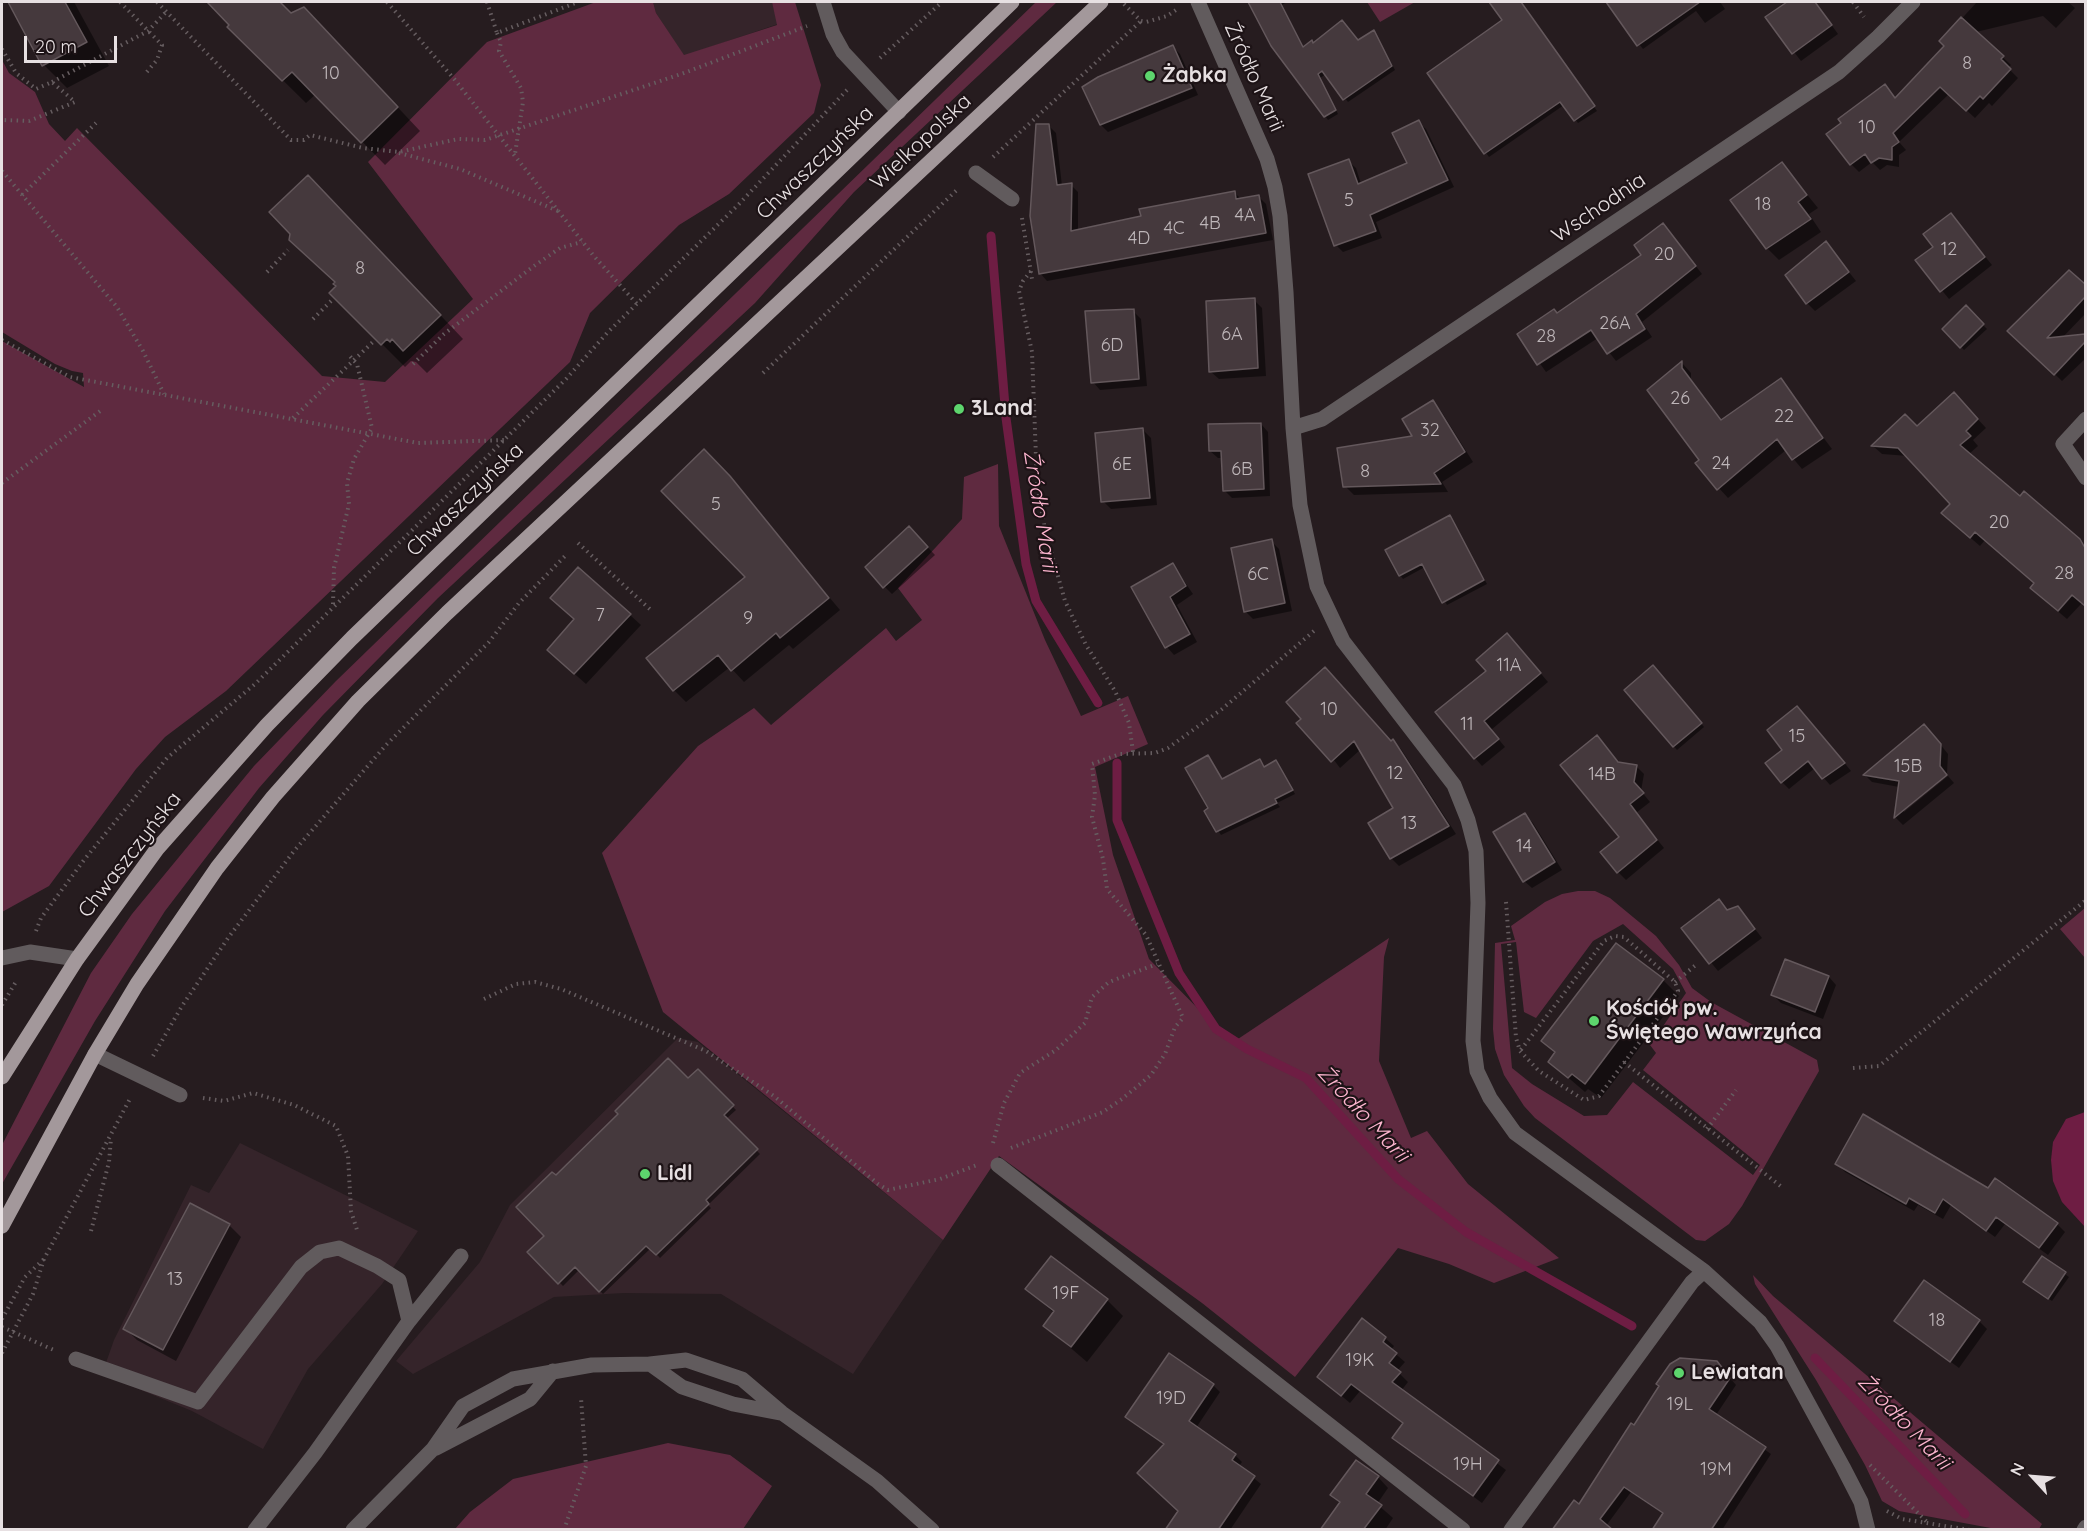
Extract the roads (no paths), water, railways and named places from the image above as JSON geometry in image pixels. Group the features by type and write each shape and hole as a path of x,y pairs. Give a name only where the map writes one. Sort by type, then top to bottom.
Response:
{"main road":[{"name":"Chwaszczyńska","path":"2,1077 77,959 157,849 274,717 352,638 1012,2"},
{"name":"Wielkopolska","path":"95,1054 137,984 217,868 273,797 358,701 447,613 1101,2"},
{"path":"2,1226 95,1054"}],"street":[{"path":"823,2 833,34 843,52 899,112"},
{"name":"Źródło Marii","path":"1198,2 1267,159 1275,187 1286,281 1293,428 1300,505 1309,556 1329,616 1343,641 1454,786 1468,820 1476,851 1478,903 1473,1041 1477,1071 1490,1098 1515,1133 1704,1270 1743,1304 1777,1346 1861,1502 1868,1530"},
{"name":"Wschodnia","path":"1293,428 1322,419 1839,72 1912,2"},
{"path":"976,173 1012,199"},
{"path":"2085,419 2063,444 2085,478"},
{"path":"2,958 30,952 77,959"},
{"path":"95,1054 180,1095"},
{"path":"991,1164 1463,1530"},
{"path":"76,1359 198,1402 301,1267 320,1252 339,1248 399,1280 409,1321"},
{"path":"255,1530 315,1453 409,1321 461,1256"},
{"path":"1511,1530 1692,1282 1704,1270"},
{"path":"353,1530 433,1449 463,1406 513,1379 592,1365 650,1364 686,1360 742,1379 782,1413 877,1481 932,1530"},
{"path":"650,1364 682,1387 733,1404 782,1413"},
{"path":"433,1449 530,1399 553,1371"}],"waterway":[{"name":"Źródło Marii","path":"991,236 1006,418 1026,564 1036,601 1098,703"},
{"name":"Źródło Marii","path":"1117,763 1117,820 1179,973 1216,1029 1247,1049 1306,1078 1398,1179 1466,1232 1632,1326"},
{"name":"Źródło Marii","path":"1815,1358 1965,1514"}],"place":[{"name":"Żabka","path":"1150,76"},
{"name":"3Land","path":"959,409"},
{"name":"Kościół pw. Świętego Wawrzyńca","path":"1594,1021"},
{"name":"Lidl","path":"645,1174"},
{"name":"Lewiatan","path":"1679,1373"}]}
